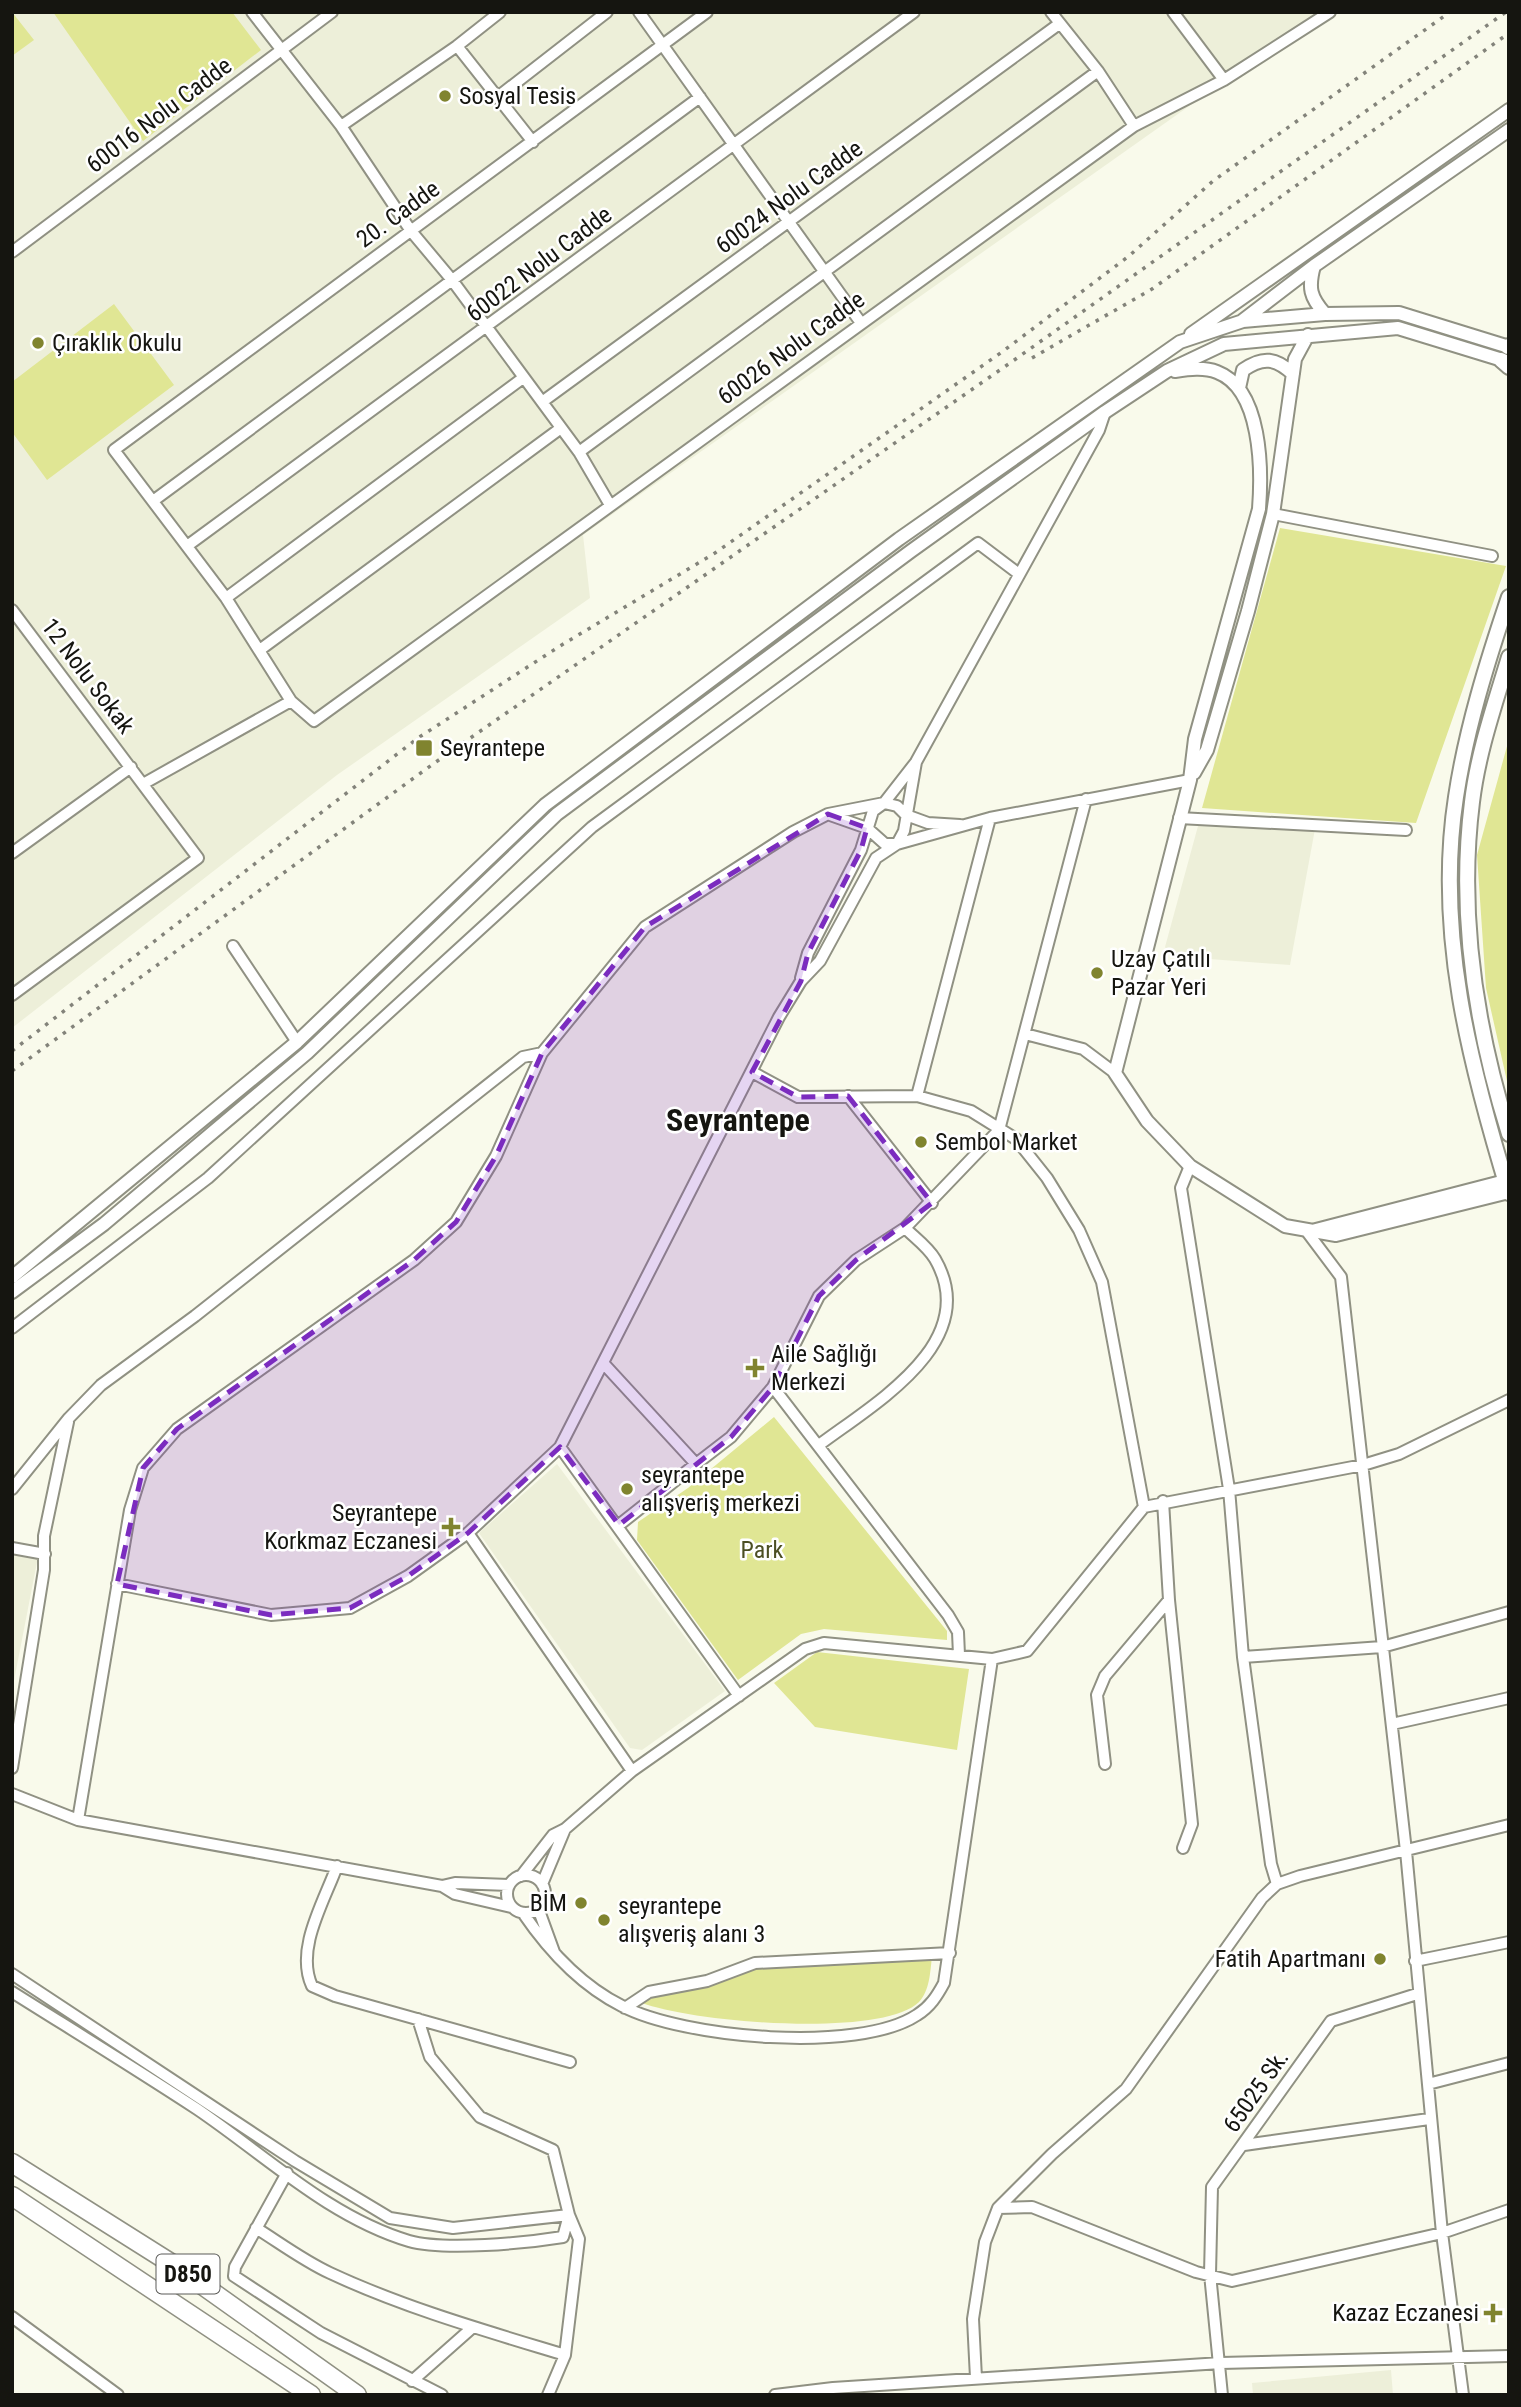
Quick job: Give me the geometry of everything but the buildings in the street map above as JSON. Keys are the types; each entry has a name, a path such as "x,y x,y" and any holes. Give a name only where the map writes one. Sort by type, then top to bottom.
{"highway":[{"name":"D850","path":"12,2163 177,2267 357,2395"},
{"name":"D850","path":"12,2196 312,2395"}],"main road":[{"path":"1508,1186 1488,1125 1456,982 1450,925 1450,865 1455,799 1466,740 1509,597"},
{"path":"1509,657 1483,744 1474,789 1467,877 1473,980 1509,1134"}],"street":[{"path":"252,12 341,127 411,231 452,280 486,330 579,452 610,505"},
{"name":"60016 Nolu Cadde","path":"12,252 332,12"},
{"path":"341,127 457,46 500,12"},
{"path":"499,96 607,12"},
{"path":"639,12 861,323"},
{"name":"20. Cadde","path":"153,501 114,450 707,12"},
{"name":"60022 Nolu Cadde","path":"187,546 486,330 914,12"},
{"path":"1051,12 1098,71 1134,125"},
{"path":"1174,12 1224,80"},
{"name":"60026 Nolu Cadde","path":"291,701 314,720 1134,125 1224,80 1330,12"},
{"name":"60024 Nolu Cadde","path":"542,402 1059,24"},
{"path":"457,46 533,142"},
{"name":"60026 Nolu Cadde","path":"579,452 1098,71"},
{"path":"143,784 291,701 261,649 226,598 153,501 700,97"},
{"path":"12,1277 297,1042 545,805 899,539 1509,110"},
{"path":"12,1292 104,1224 307,1053 557,814 679,721 1105,412 1194,356 1314,266 1509,130"},
{"path":"1314,266 1312,300 1325,314"},
{"path":"1180,342 1243,321 1325,314 1399,313 1507,355"},
{"path":"1194,356 1224,344 1398,328 1507,355"},
{"path":"1190,780 1207,750 1248,611 1273,514 1295,359 1308,335"},
{"path":"1239,388 1243,370 1255,361 1271,359 1281,363 1293,374"},
{"path":"1115,1073 1190,780 1195,738 1259,509 1262,470 1252,417 1239,388 1219,372 1196,368 1167,372"},
{"path":"226,598 523,378"},
{"path":"117,1584 271,1615 350,1608 408,1576 468,1533 560,1447 801,981 808,953 861,849 873,811 884,803 916,762 1100,430 1105,412"},
{"path":"261,649 561,428"},
{"path":"1273,514 1492,556"},
{"path":"12,1328 208,1178 592,827 673,766 978,543 1019,574"},
{"name":"12 Nolu Sokak","path":"12,610 198,858 12,995"},
{"path":"801,981 820,961 876,858 897,844 904,831 916,762"},
{"path":"12,853 131,767"},
{"path":"828,814 867,828 885,844 897,844 990,817 1190,780"},
{"path":"619,1525 731,1437 772,1387 819,1296 856,1260 905,1228 932,1203 999,1130 1086,799"},
{"path":"78,1820 130,1510 143,1468 177,1429 414,1260 456,1222 496,1156 542,1053 645,927 793,832 828,814 884,803 897,806 906,815 928,823 960,825"},
{"path":"917,1096 990,817"},
{"path":"1179,818 1406,831"},
{"path":"233,946 297,1042"},
{"path":"1026,1034 1083,1049 1115,1073 1147,1121 1190,1166 1284,1226 1308,1233 1335,1223 1508,1186"},
{"path":"12,1489 69,1418 101,1385 195,1316 523,1057 542,1053"},
{"path":"752,1072 798,1097 917,1096 971,1111 1016,1139 1047,1178 1079,1230 1102,1282 1144,1507"},
{"path":"848,1096 932,1203"},
{"path":"1190,1166 1181,1188 1229,1489 1243,1657 1271,1864 1277,1884"},
{"path":"819,1445 909,1375 931,1349 945,1323 948,1297 945,1279 934,1256 905,1228"},
{"path":"1308,1233 1341,1277 1406,1851 1429,2119 1463,2395"},
{"path":"604,1364 696,1464"},
{"path":"772,1387 948,1615 958,1632 959,1655"},
{"path":"442,1886 455,1883 509,1885 521,1876 554,1835 565,1829 632,1771 805,1649 824,1643 992,1659 1027,1651 1144,1507 1163,1501 1363,1465 1399,1454 1509,1400"},
{"path":"12,1768 45,1554 44,1536 69,1418"},
{"path":"560,1447 619,1525 739,1696"},
{"path":"1163,1501 1169,1600 1192,1825 1183,1848"},
{"path":"468,1533 632,1771"},
{"path":"12,1548 45,1554"},
{"path":"1105,1763 1099,1687 1105,1675 1169,1600"},
{"path":"1243,1657 1382,1647 1509,1612"},
{"path":"12,1794 78,1820 442,1886 455,1894 511,1907 523,1913 543,1942 590,1987 625,2008 655,2021 708,2032 814,2037 862,2034 902,2023 927,2008 944,1983 992,1659"},
{"path":"1392,1724 1509,1698"},
{"path":"976,2378 973,2319 985,2242 998,2208 1052,2154 1126,2090 1262,1898 1277,1884 1509,1825"},
{"path":"523,1913 538,1908 544,1897 542,1884 565,1829"},
{"path":"337,1866 308,1945 306,1972 312,1986 335,1996 570,2062"},
{"path":"521,1876 533,1876 542,1884"},
{"path":"509,1885 507,1896 511,1907"},
{"path":"538,1908 554,1952"},
{"path":"1415,1961 1509,1942"},
{"path":"625,2008 649,1992 707,1981 755,1963 950,1952"},
{"path":"12,1974 295,2161 369,2208 390,2218 453,2228 569,2215"},
{"path":"12,1992 197,2109 363,2224 412,2242 460,2244 563,2237 569,2215"},
{"name":"65025 Sk.","path":"1222,2395 1221,2363 1210,2274 1212,2187 1244,2146 1331,2021 1417,1994"},
{"path":"418,2019 430,2057 480,2117 554,2150 569,2215 579,2239 565,2355 548,2395"},
{"path":"1428,2084 1509,2063"},
{"path":"1244,2146 1429,2119"},
{"path":"287,2173 235,2267 234,2276 321,2333 442,2395"},
{"path":"998,2208 1032,2207 1196,2272 1232,2281 1442,2233 1509,2210"},
{"path":"256,2228 327,2272 473,2327 565,2355"},
{"path":"12,2316 118,2395"},
{"path":"412,2381 473,2327"},
{"path":"775,2395 976,2378 1221,2363 1509,2356"}],"highlighted area":[{"path":"828,814 867,828 861,850 808,953 801,981 752,1072 798,1097 848,1096 932,1203 856,1260 819,1296 773,1387 731,1437 619,1525 560,1447 468,1533 408,1576 350,1608 271,1615 117,1584 143,1468 177,1429 414,1260 456,1222 496,1156 542,1053 645,927"}],"shaded area":[{"path":"12,12 1322,12 583,535 590,598 337,775 12,1028"},
{"path":"1198,826 1315,829 1290,965 1170,956 1165,947"},
{"path":"557,1464 725,1691 642,1750 630,1748 479,1533"},
{"path":"12,1552 38,1557 12,1691"},
{"path":"1391,2370 1393,2395 1253,2395 1252,2383"}],"green space":[{"path":"12,12 34,40 12,56"},
{"path":"53,12 232,12 261,50 143,141"},
{"path":"114,304 174,385 47,480 12,432 12,382"},
{"path":"1280,528 1506,566 1416,823 1202,808"},
{"path":"1509,739 1509,1090 1486,988 1477,855"},
{"name":"Park","path":"774,1417 947,1631 947,1640 824,1629 801,1634 738,1680 637,1540 638,1522 688,1488"},
{"path":"817,1652 969,1669 957,1750 815,1727 774,1683"},
{"path":"932,1957 927,1986 919,2002 898,2013 866,2020 782,2023 737,2020 661,2009 637,2001 637,1996 651,1986 681,1985 752,1963"}],"railway":[{"path":"12,1051 418,738 560,646 715,553 1002,352 1129,256 1213,181 1450,12"},
{"path":"12,1071 433,764 1010,363 1506,12"},
{"path":"1032,358 1152,289 1509,33"}],"place":[{"name":"Sosyal Tesis","path":"445,96"},
{"name":"Çıraklık Okulu","path":"38,343"},
{"name":"Seyrantepe","path":"424,748"},
{"name":"Uzay Çatılı Pazar Yeri","path":"1097,973"},
{"name":"Sembol Market","path":"921,1142"},
{"name":"Aile Sağlığı Merkezi","path":"755,1368"},
{"name":"seyrantepe alışveriş merkezi","path":"627,1489"},
{"name":"Seyrantepe Korkmaz Eczanesi","path":"451,1527"},
{"name":"BİM","path":"581,1903"},
{"name":"seyrantepe alışveriş alanı 3","path":"604,1920"},
{"name":"Fatih Apartmanı","path":"1380,1959"},
{"name":"Kazaz Eczanesi","path":"1493,2313"}],"district":[{"name":"Seyrantepe","path":"738,1120"}]}
